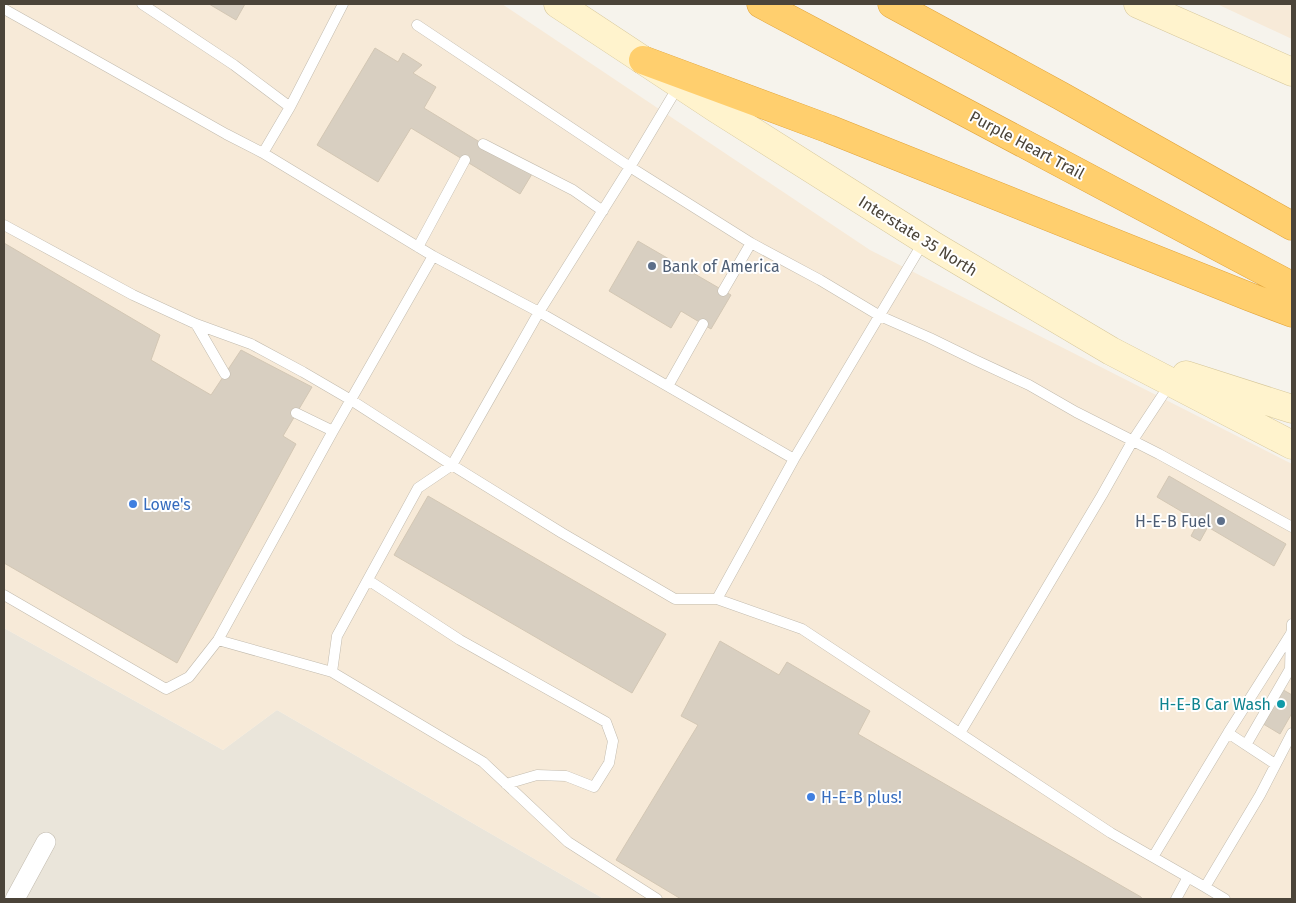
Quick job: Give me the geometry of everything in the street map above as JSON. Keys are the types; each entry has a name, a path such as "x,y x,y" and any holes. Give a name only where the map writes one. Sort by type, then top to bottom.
{"highway":[{"name":"Purple Heart Trail","path":"761,4 1292,286"},
{"path":"892,4 1061,96 1292,226"},
{"path":"932,4 1061,96"},
{"path":"643,60 829,129 1292,313"}],"main road":[{"name":"Interstate 35 North","path":"558,4 924,240 1111,351 1174,377"},
{"path":"1139,4 1292,72"},
{"path":"1174,377 1292,409"},
{"path":"1174,377 1292,445"}],"street":[{"path":"16,899 46,842"}],"lane":[{"path":"142,4 234,65 290,107"},
{"path":"263,153 290,107 343,4"},
{"path":"4,9 263,153 418,247 539,312 794,459"},
{"path":"416,25 630,167 751,243 820,280 880,316 1029,384 1076,412 1133,440 1292,527"},
{"path":"332,672 338,636 418,488 452,465 539,312 680,84"},
{"path":"483,144 573,190 603,210"},
{"path":"418,247 465,160"},
{"path":"4,226 133,296 196,324 251,344 303,372 352,400 562,534 675,599 717,599 802,629 1111,833 1225,899"},
{"path":"717,599 794,459 924,240"},
{"path":"723,291 751,243"},
{"path":"4,595 166,689 189,677 218,640 333,431 434,256"},
{"path":"196,324 225,374"},
{"path":"668,386 703,324"},
{"path":"960,733 1133,440 1174,377"},
{"path":"296,413 333,431"},
{"path":"368,580 460,640 606,722 613,741 609,763 594,787 566,776 537,776 506,784"},
{"path":"1153,857 1292,628"},
{"path":"1246,745 1290,669 1292,628"},
{"path":"218,640 332,672 483,762 568,842 657,899"},
{"path":"1228,733 1275,764"},
{"path":"1205,887 1260,795 1292,733"},
{"path":"1176,899 1188,877"}],"shaded area":[{"path":"4,4 502,4 870,250 1292,464 1292,899 604,899 277,710 223,750 4,628"},
{"path":"1217,4 1292,4 1292,39"},
{"path":"4,628 223,750 277,710 604,899 4,899"}],"building":[{"path":"209,4 245,4 236,20"},
{"path":"375,48 398,62 403,53 422,65 413,73 436,87 424,108 532,174 520,194 411,128 378,182 317,145"},
{"name":"Bank of America","path":"638,241 731,295 711,329 681,311 671,328 609,291"},
{"name":"Lowe's","path":"4,243 160,335 151,360 211,395 241,350 312,387 283,436 296,444 177,663 4,563"},
{"name":"H-E-B Fuel","path":"1169,476 1286,544 1274,566 1157,497"},
{"path":"428,496 666,634 632,693 394,555"},
{"path":"1201,517 1210,523 1200,541 1191,536"},
{"name":"H-E-B plus!","path":"720,641 779,675 787,662 870,711 858,734 1142,899 681,899 616,860 698,725 681,716"},
{"name":"H-E-B Car Wash","path":"1280,688 1292,695 1292,713 1280,734 1260,722"}],"place":[{"name":"Bank of America","path":"652,266"},
{"name":"Lowe's","path":"133,504"},
{"name":"H-E-B Fuel","path":"1221,521"},
{"name":"H-E-B Car Wash","path":"1281,704"},
{"name":"H-E-B plus!","path":"811,797"}]}
